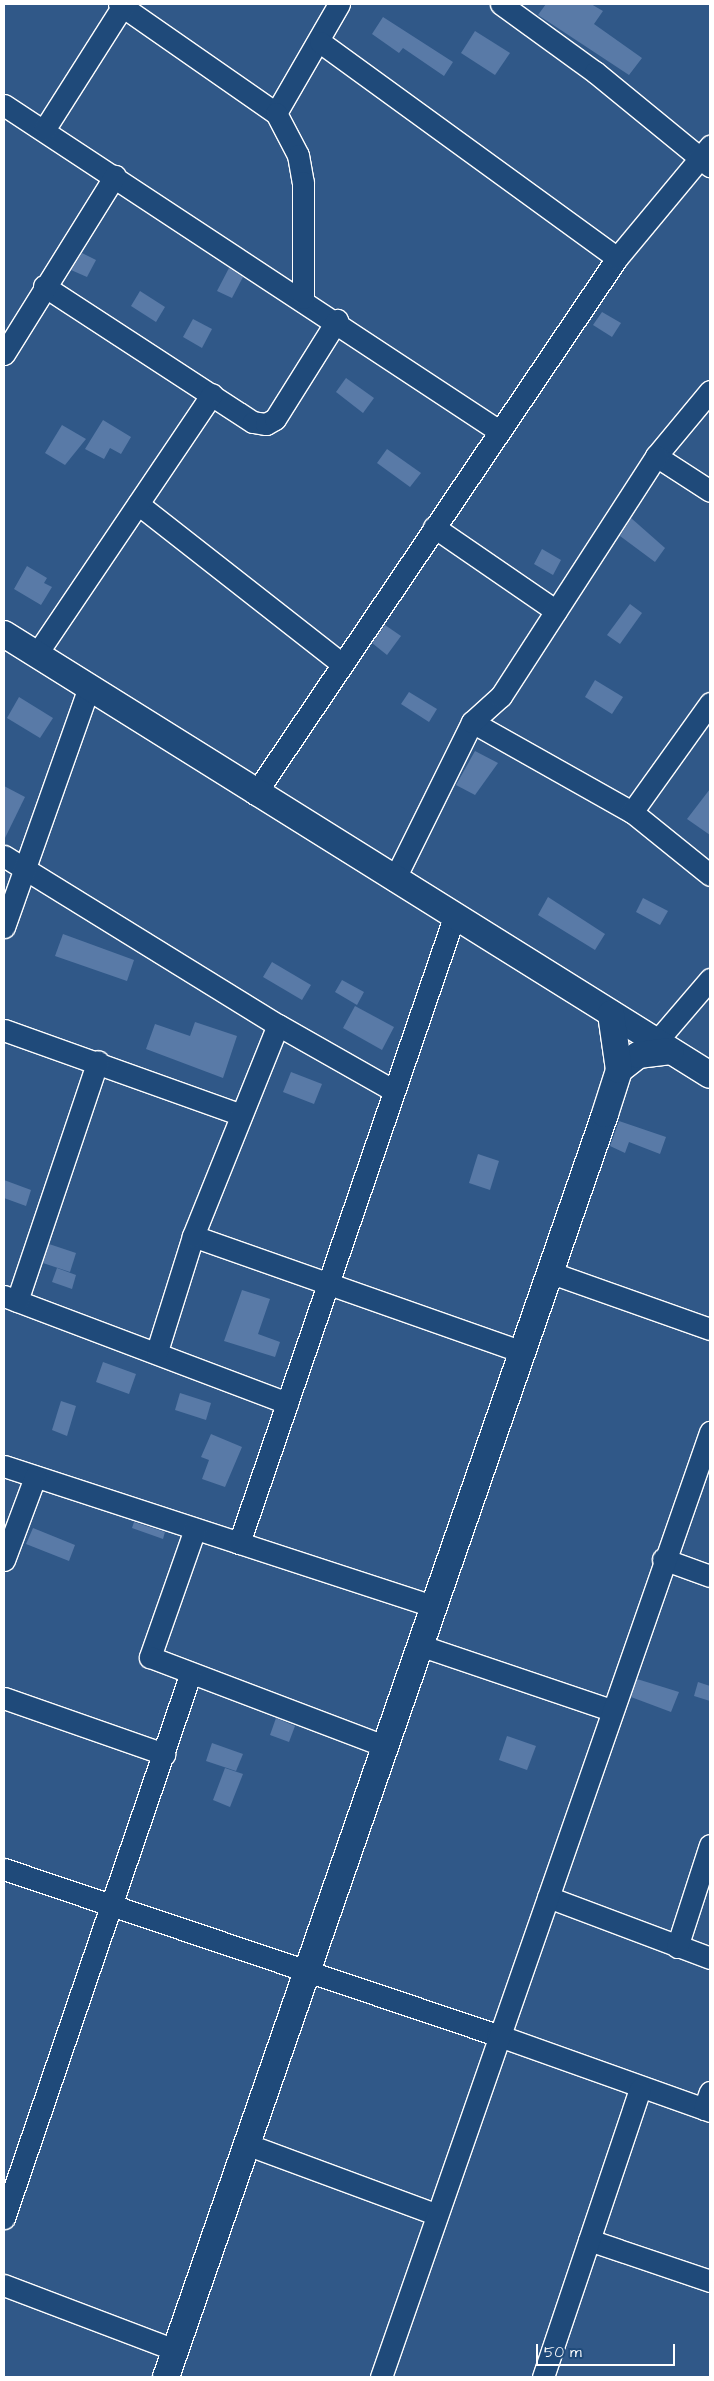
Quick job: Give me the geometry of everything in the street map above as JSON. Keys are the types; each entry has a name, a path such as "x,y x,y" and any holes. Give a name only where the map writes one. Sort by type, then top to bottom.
{"street":[{"path":"276,113 320,42 339,4"},
{"path":"255,794 617,258 706,157 595,72 501,4"},
{"path":"44,130 121,5 276,113 298,156 303,182 303,298"},
{"path":"320,42 617,258"},
{"path":"6,111 44,130 116,176 337,320 499,431"},
{"path":"4,354 44,286 116,176"},
{"path":"44,286 253,422 266,424 275,419 337,320"},
{"path":"394,880 472,722 501,696 656,456 710,391"},
{"path":"38,652 212,394"},
{"path":"656,456 710,492"},
{"path":"138,504 342,664"},
{"path":"434,527 556,611"},
{"path":"4,634 38,652 88,690 710,1076"},
{"path":"4,927 23,868 88,690"},
{"path":"632,812 710,704"},
{"path":"472,722 632,812 710,875"},
{"path":"4,856 278,1026 394,1090"},
{"path":"239,1543 454,917"},
{"path":"619,1070 638,1055 664,1047 710,979"},
{"path":"166,2377 520,1351 619,1070 611,1014"},
{"path":"157,1351 193,1236 278,1026"},
{"path":"4,1030 98,1061 241,1115"},
{"path":"98,1061 10,1299 157,1351 287,1403"},
{"path":"193,1236 520,1351"},
{"path":"549,1272 710,1329"},
{"path":"381,2377 497,2034 548,1897 663,1559 710,1432"},
{"path":"4,1466 432,1606"},
{"path":"4,1560 35,1477"},
{"path":"195,1529 150,1657 190,1675 384,1746"},
{"path":"663,1559 710,1576"},
{"path":"419,1645 611,1710"},
{"path":"4,2218 113,1908 190,1675"},
{"path":"4,1698 164,1754"},
{"path":"677,1947 710,1845"},
{"path":"4,1869 113,1908 497,2034 640,2089 708,2104"},
{"path":"548,1897 710,1958"},
{"path":"543,2377 640,2089"},
{"path":"246,2144 435,2214"},
{"path":"589,2240 710,2282"},
{"path":"4,2285 175,2350"}],"building":[{"path":"546,4 591,4 603,11 594,24 642,58 629,75 538,15"},
{"path":"383,17 453,62 444,76 403,48 399,53 372,34"},
{"path":"475,31 510,53 495,75 461,53"},
{"path":"82,253 96,260 87,277 71,270"},
{"path":"229,268 243,277 232,298 217,291"},
{"path":"140,291 165,307 156,322 131,306"},
{"path":"602,312 621,323 612,337 593,325"},
{"path":"193,319 212,329 202,348 183,337"},
{"path":"346,378 374,398 363,413 336,392"},
{"path":"103,420 131,437 121,454 110,448 104,459 85,449"},
{"path":"62,425 86,439 65,465 45,453"},
{"path":"387,449 421,473 410,487 377,463"},
{"path":"631,518 665,548 655,562 620,536"},
{"path":"542,549 561,560 553,575 534,564"},
{"path":"27,566 47,578 44,583 52,587 41,605 14,589"},
{"path":"630,604 642,613 620,644 607,635"},
{"path":"385,625 401,636 387,655 372,643"},
{"path":"595,680 623,697 612,714 585,697"},
{"path":"409,692 437,709 429,722 401,704"},
{"path":"19,697 53,718 40,738 7,718"},
{"path":"475,751 498,763 475,795 456,785"},
{"path":"4,786 25,797 4,840"},
{"path":"710,789 710,835 687,819"},
{"path":"548,897 605,934 595,950 538,915"},
{"path":"643,898 668,911 660,925 636,912"},
{"path":"63,934 134,960 127,981 55,956"},
{"path":"272,962 311,985 302,1000 263,977"},
{"path":"342,980 364,992 357,1005 335,992"},
{"path":"355,1006 394,1027 382,1050 343,1028"},
{"path":"195,1022 237,1036 223,1078 146,1049 155,1024 190,1036"},
{"path":"291,1072 322,1084 314,1104 283,1092"},
{"path":"619,1121 666,1137 660,1154 629,1142 625,1153 610,1146"},
{"path":"478,1154 499,1161 490,1190 469,1183"},
{"path":"4,1180 31,1190 26,1206 4,1198"},
{"path":"49,1244 76,1253 70,1272 43,1263"},
{"path":"57,1268 76,1275 72,1289 52,1282"},
{"path":"242,1290 270,1299 258,1334 280,1342 275,1357 224,1341"},
{"path":"103,1362 136,1374 129,1394 96,1382"},
{"path":"180,1393 211,1403 206,1420 175,1410"},
{"path":"61,1401 76,1406 67,1436 52,1430"},
{"path":"211,1434 242,1447 225,1487 202,1479 209,1460 201,1457"},
{"path":"134,1522 165,1532 163,1539 132,1528"},
{"path":"33,1528 75,1545 69,1561 26,1544"},
{"path":"637,1679 679,1692 671,1712 631,1697"},
{"path":"698,1682 710,1686 710,1701 694,1696"},
{"path":"276,1718 295,1726 289,1742 270,1735"},
{"path":"507,1736 536,1746 527,1770 499,1760"},
{"path":"212,1743 243,1754 236,1771 206,1761"},
{"path":"225,1768 243,1774 230,1807 213,1800"}]}
